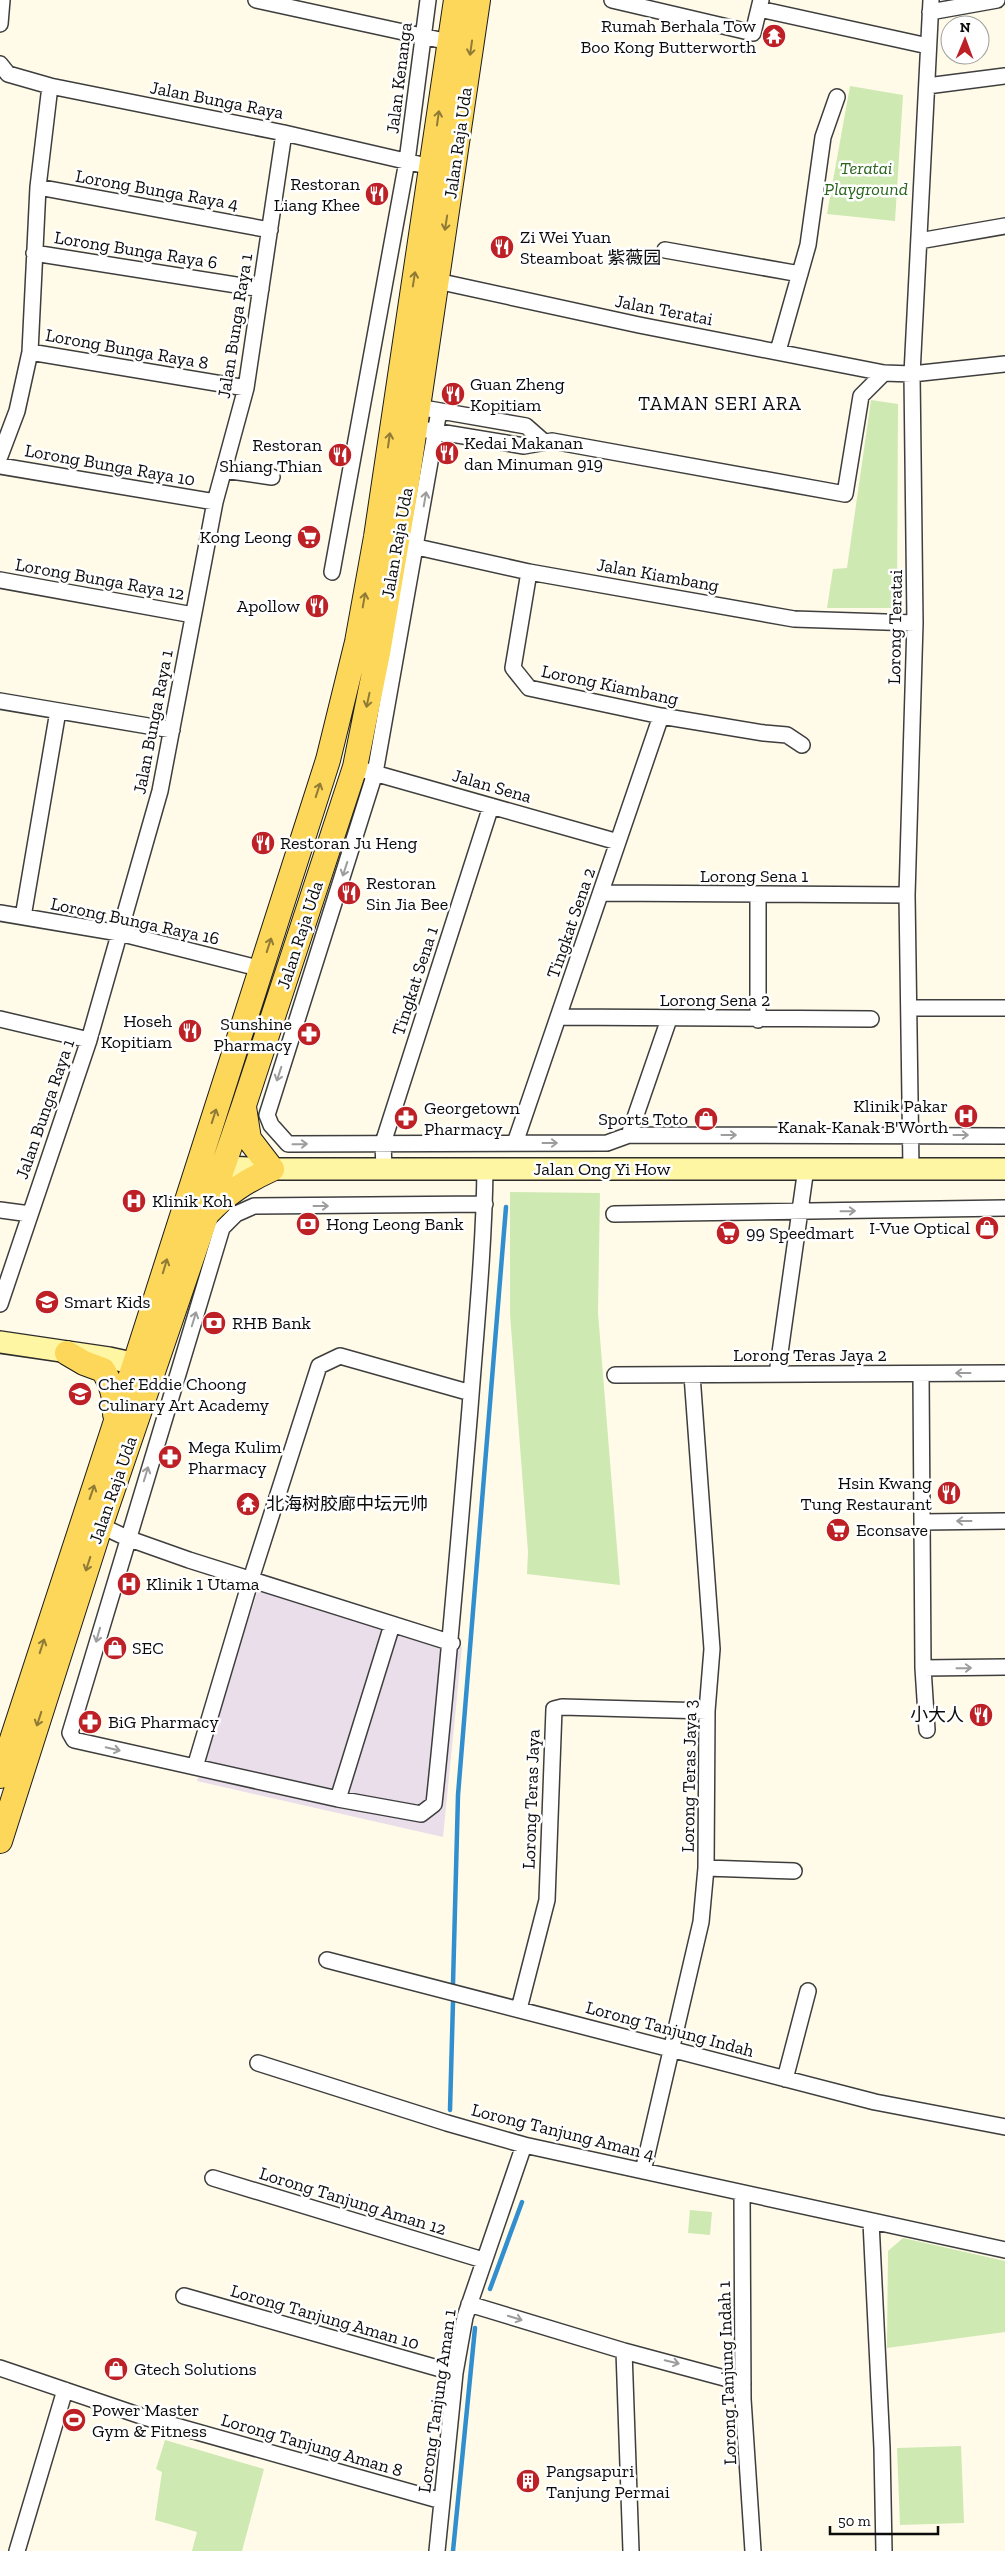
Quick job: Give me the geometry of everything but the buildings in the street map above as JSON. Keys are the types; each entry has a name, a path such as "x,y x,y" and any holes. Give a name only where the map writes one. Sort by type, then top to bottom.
{"main road":[{"name":"Jalan Raja Uda","path":"0,1776 92,1521 145,1366 204,1217 365,770 367,650 376,537 456,0"},
{"name":"Jalan Raja Uda","path":"0,1841 92,1521 115,1423 145,1366 199,1162 328,760 407,545 428,419 437,281 478,0"},
{"path":"204,1217 223,1197 242,1183 272,1169 249,1139 244,1106"},
{"name":"Jalan Ong Yi How","path":"199,1162 222,1167 272,1169 1005,1168"},
{"path":"0,1342 145,1366"},
{"path":"67,1353 84,1364 103,1370 111,1385 115,1400 115,1423"}],"street":[{"path":"0,24 2,0"},
{"path":"256,0 450,42"},
{"name":"Jalan Kenanga","path":"332,572 407,161 428,0"},
{"path":"612,0 753,33 760,4 928,46"},
{"path":"931,6 997,0"},
{"name":"Lorong Teratai","path":"911,1168 907,895 915,622 912,374 931,6"},
{"name":"Jalan Bunga Raya","path":"0,64 8,74 50,86 284,133 431,167"},
{"path":"926,86 1005,76"},
{"path":"0,456 17,411 30,352 38,187 50,86"},
{"path":"778,351 808,245 824,137 837,97"},
{"name":"Jalan Bunga Raya 1","path":"0,1304 88,1040 160,791 215,502 246,388 284,133"},
{"name":"Lorong Bunga Raya 4","path":"38,187 270,230"},
{"path":"919,241 1005,226"},
{"path":"666,250 800,274"},
{"name":"Lorong Bunga Raya 6","path":"34,253 261,289"},
{"name":"Jalan Teratai","path":"437,281 639,325 884,373 912,374 1005,364"},
{"name":"Lorong Bunga Raya 8","path":"30,352 246,388"},
{"path":"428,419 524,446 544,441 845,494 861,396 884,373"},
{"path":"428,419 526,426 544,441"},
{"name":"Lorong Bunga Raya 10","path":"0,466 215,502"},
{"path":"224,470 272,478"},
{"name":"Jalan Kiambang","path":"407,545 529,572 794,619 915,622"},
{"name":"Jalan Raja Uda","path":"267,1115 365,770 407,545"},
{"name":"Lorong Kiambang","path":"529,572 513,668 529,688 661,716 787,735 802,745"},
{"name":"Lorong Bunga Raya 12","path":"0,580 193,615"},
{"path":"0,702 172,730"},
{"path":"23,917 58,711"},
{"name":"Tingkat Sena 2","path":"516,1144 661,716"},
{"name":"Jalan Sena","path":"365,770 618,842"},
{"name":"Tingkat Sena 1","path":"384,1169 383,1143 491,806"},
{"name":"Lorong Sena 1","path":"601,893 907,895"},
{"path":"758,894 758,1020"},
{"name":"Lorong Bunga Raya 16","path":"0,913 119,933 262,969"},
{"path":"910,1008 1005,1008"},
{"name":"Lorong Sena 2","path":"558,1017 758,1020 871,1019"},
{"path":"0,1019 88,1040"},
{"path":"629,1134 669,1019"},
{"name":"Jalan Ong Yi How","path":"267,1115 271,1126 288,1144 606,1143 629,1134 1005,1136"},
{"path":"606,1143 606,1168"},
{"path":"777,1374 806,1168"},
{"path":"485,1169 485,1204 452,1643 434,1804 421,1814 338,1799 74,1740 70,1733 127,1538 222,1228 236,1214 254,1206 485,1204"},
{"path":"614,1214 1005,1208"},
{"path":"0,1210 30,1214"},
{"path":"195,1767 251,1579 319,1366 340,1356 471,1393"},
{"name":"Lorong Teras Jaya 2","path":"615,1375 1005,1373"},
{"path":"921,1374 924,1668 927,1730"},
{"name":"Lorong Teras Jaya 3","path":"643,2171 701,1922 706,1868 707,1711 712,1649 692,1375"},
{"path":"92,1521 127,1538 452,1643"},
{"path":"922,1522 1005,1521"},
{"path":"338,1799 392,1625"},
{"path":"924,1668 1005,1667"},
{"name":"Lorong Teras Jaya","path":"519,2009 547,1900 552,1717 554,1709 562,1707 707,1711"},
{"path":"706,1868 794,1871"},
{"name":"Lorong Tanjung Indah","path":"327,1960 875,2102 1005,2127"},
{"path":"784,2079 808,1991"},
{"name":"Lorong Tanjung Aman 4","path":"258,2063 447,2123 524,2145 1005,2250"},
{"name":"Lorong Tanjung Aman 1","path":"437,2551 456,2373 469,2304 524,2145"},
{"name":"Lorong Tanjung Aman 12","path":"212,2178 483,2260"},
{"name":"Lorong Tanjung Indah 1","path":"742,2193 743,2383 753,2551"},
{"path":"867,2221 882,2448 884,2551"},
{"name":"Lorong Tanjung Aman 10","path":"184,2296 456,2373"},
{"path":"469,2304 743,2383"},
{"path":"624,2350 631,2551"},
{"name":"Lorong Tanjung Aman 8","path":"0,2368 144,2417 442,2501"},
{"path":"17,2551 65,2390"}],"shaded area":[{"path":"263,1574 462,1647 443,1837 197,1781"}],"green space":[{"name":"Teratai Playground","path":"850,86 903,95 895,221 827,214"},
{"path":"871,400 898,404 897,608 827,608 833,569 847,568"},
{"path":"510,1192 600,1193 598,1313 620,1585 527,1574 528,1552 510,1314"},
{"path":"690,2210 712,2212 710,2235 688,2233"},
{"path":"903,2238 1005,2261 1005,2332 887,2348 888,2251"},
{"path":"165,2440 264,2469 242,2551 192,2551 197,2532 155,2520 162,2472 156,2469"},
{"path":"961,2446 964,2523 900,2525 897,2448"}],"waterway":[{"path":"453,1984 458,1795 506,1207"},
{"path":"450,2110 453,2002"},
{"path":"490,2289 522,2202"},
{"path":"453,2551 475,2328"}],"place":[{"name":"Rumah Berhala Tow Boo Kong Butterworth","path":"774,36"},
{"name":"Restoran Liang Khee","path":"377,194"},
{"name":"Zi Wei Yuan Steamboat 紫薇园","path":"502,247"},
{"name":"Guan Zheng Kopitiam","path":"453,394"},
{"name":"Kedai Makanan dan Minuman 919","path":"447,453"},
{"name":"Restoran Shiang Thian","path":"340,455"},
{"name":"Kong Leong","path":"309,537"},
{"name":"Apollow","path":"317,606"},
{"name":"Restoran Ju Heng","path":"263,843"},
{"name":"Restoran Sin Jia Bee","path":"349,893"},
{"name":"Hoseh Kopitiam","path":"190,1031"},
{"name":"Sunshine Pharmacy","path":"309,1034"},
{"name":"Klinik Pakar Kanak-Kanak B'Worth","path":"966,1116"},
{"name":"Georgetown Pharmacy","path":"406,1118"},
{"name":"Sports Toto","path":"706,1119"},
{"name":"Klinik Koh","path":"134,1201"},
{"name":"Hong Leong Bank","path":"308,1224"},
{"name":"I-Vue Optical","path":"987,1228"},
{"name":"99 Speedmart","path":"728,1233"},
{"name":"Smart Kids","path":"47,1302"},
{"name":"RHB Bank","path":"214,1323"},
{"name":"Chef Eddie Choong Culinary Art Academy","path":"80,1394"},
{"name":"Mega Kulim Pharmacy","path":"170,1457"},
{"name":"Hsin Kwang Tung Restaurant","path":"949,1493"},
{"name":"北海树胶廊中坛元帅","path":"248,1504"},
{"name":"Econsave","path":"838,1530"},
{"name":"Klinik 1 Utama","path":"129,1584"},
{"name":"SEC","path":"115,1648"},
{"name":"小大人","path":"981,1715"},
{"name":"BiG Pharmacy","path":"90,1722"},
{"name":"Gtech Solutions","path":"116,2369"},
{"name":"Power Master Gym & Fitness","path":"74,2420"},
{"name":"Pangsapuri Tanjung Permai","path":"528,2481"}],"district":[{"name":"TAMAN SERI ARA","path":"720,403"}]}
